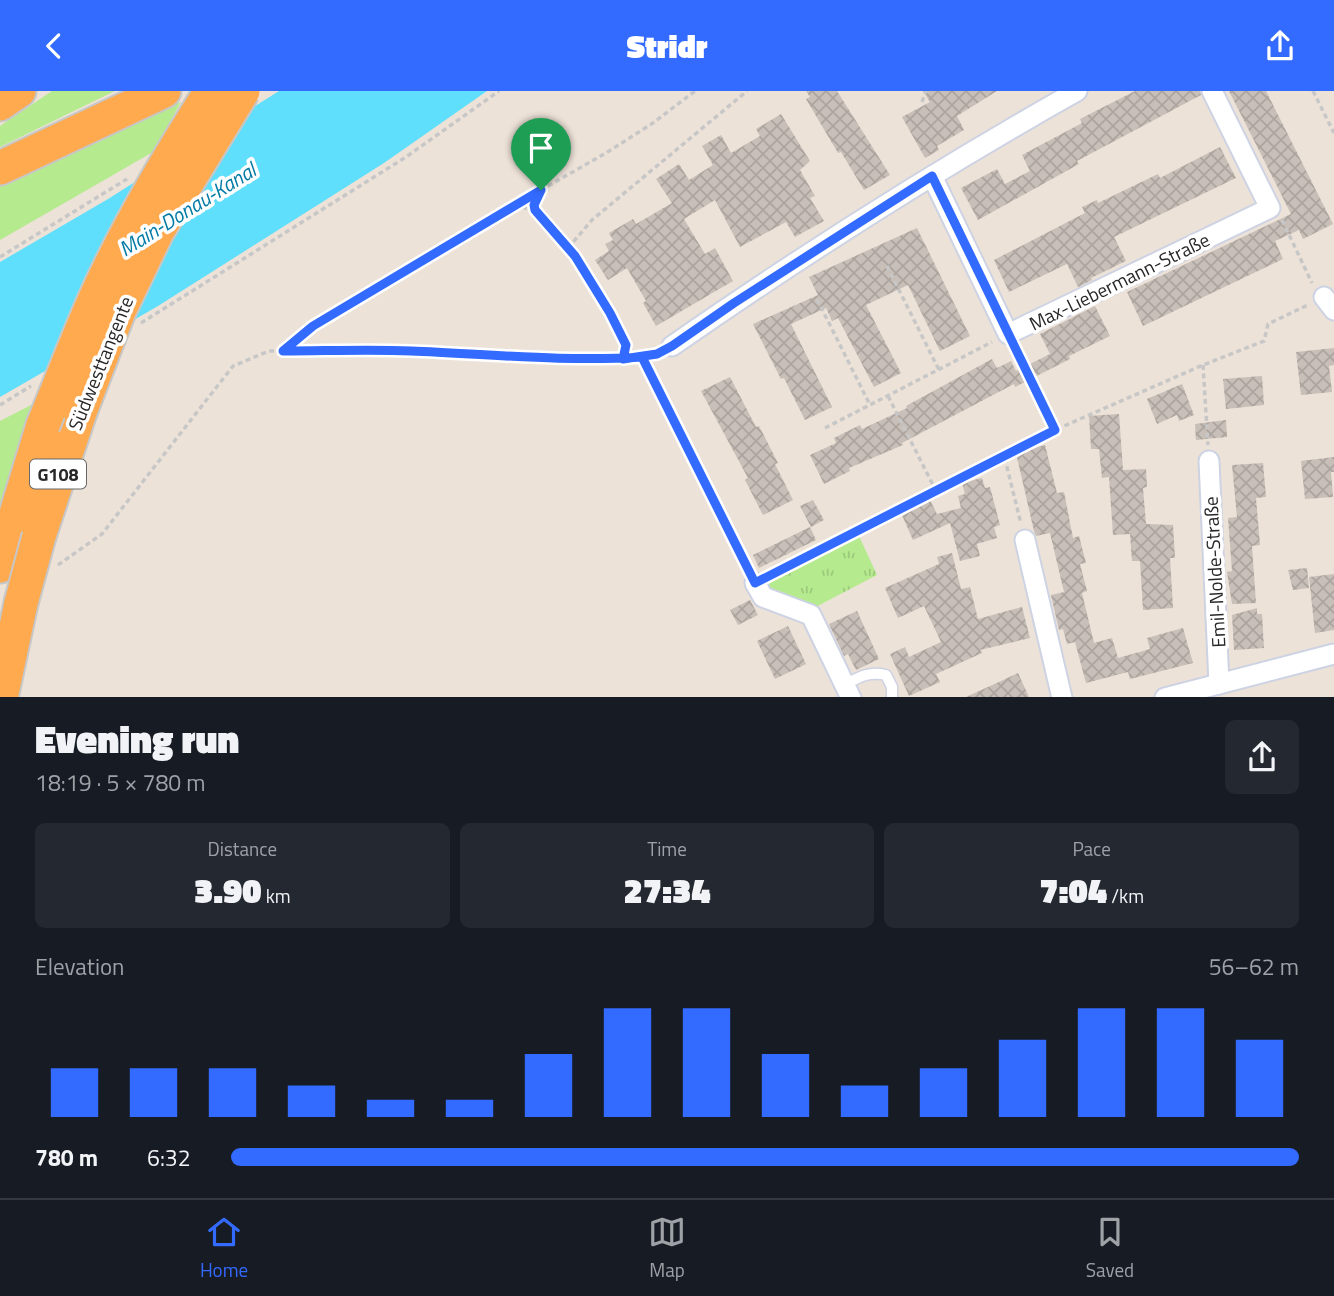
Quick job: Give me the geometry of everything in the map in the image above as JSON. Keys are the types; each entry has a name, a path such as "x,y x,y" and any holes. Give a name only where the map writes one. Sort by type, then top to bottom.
{"highway":[{"path":"0,104 19,91"},
{"path":"0,168 164,91"},
{"name":"Südwesttangente","path":"0,566 43,425 94,300 176,146 211,91"},
{"name":"Südwesttangente","path":"1,697 21,603 58,473 119,311 158,232 243,91"}],"street":[{"path":"1212,91 1270,208"},
{"path":"665,350 932,176 1073,92"},
{"name":"Max-Liebermann-Straße","path":"932,176 1008,334 1270,208"},
{"name":"Emil-Nolde-Straße","path":"1209,461 1219,684"},
{"path":"1025,540 1062,697"},
{"path":"755,583 763,597 811,615 848,691"},
{"path":"1169,697 1334,654"}],"lane":[{"path":"848,691 866,674 878,673 886,675 892,687 892,697"}],"path":[{"path":"137,325 406,157 499,91"},
{"path":"283,351 313,326 653,123 695,91"},
{"path":"568,248 592,220 747,91"},
{"path":"922,102 926,91"},
{"path":"1313,91 1334,133"},
{"path":"539,216 534,205 541,190"},
{"path":"1270,208 1278,211 1318,294 1329,303"},
{"path":"506,209 529,209 539,216 575,256 605,304 626,345 623,359"},
{"path":"887,266 939,370"},
{"path":"817,299 870,405"},
{"path":"642,357 755,583 1055,430 1264,341 1268,324 1329,303"},
{"path":"825,428 1008,334 1055,430"},
{"path":"51,570 102,534 233,366 269,351 407,351 623,359 665,350"},
{"path":"1203,365 1209,461"},
{"path":"0,405 34,385"},
{"path":"888,396 934,487 1003,451 1025,540"}],"green space":[{"path":"52,91 115,91 0,147 0,126"},
{"path":"181,102 153,152 0,240 0,183"},
{"path":"33,404 29,417 0,510 0,421"},
{"path":"859,536 877,575 810,610 772,595 764,582"}],"water":[{"name":"Main-Donau-Kanal","path":"279,91 487,91 384,163 158,306 0,397 0,262 108,199"}],"building":[{"path":"806,91 837,91 890,175 864,190 806,99 810,97"},
{"path":"923,91 997,91 957,116 964,130 937,146 939,150 925,158 902,117 930,102"},
{"path":"1135,91 1200,91 1201,95 1077,161 1079,164 978,220 961,188 997,169 1005,184 1030,171 1022,155 1082,123 1080,119"},
{"path":"1229,91 1266,91 1333,224 1303,239 1299,230 1275,241 1283,259 1143,326 1127,292 1291,214"},
{"path":"781,114 810,161 800,170 815,196 810,198 824,221 795,237 786,222 740,247 715,200 684,219 705,254 715,248 733,281 656,326 643,303 646,301 627,268 608,280 595,260 609,251 605,244 613,240 609,233 633,219 636,224 672,203 656,179 679,164 689,180 713,165 702,146 721,135 731,153 760,136 756,129"},
{"path":"1220,147 1236,178 1114,237 1126,261 1078,287 1067,264 1009,292 994,260 1085,213 1082,207 1097,200 1098,203 1158,174 1160,178"},
{"path":"917,228 970,336 940,351 908,285 866,305 901,373 874,387 838,318 832,321 826,308 791,324 832,407 805,420 753,324 818,295 809,277"},
{"path":"1095,306 1110,336 1015,387 1014,384 993,395 902,443 903,445 849,468 850,471 824,484 810,455 836,443 834,438 860,425 862,429 907,408 906,406 992,359 997,368 1011,361 1016,371 1050,354 1040,334"},
{"path":"1334,348 1334,365 1329,366 1332,392 1301,395 1296,352"},
{"path":"1262,376 1264,405 1226,409 1223,379"},
{"path":"730,377 778,463 775,464 793,500 763,515 745,480 748,478 701,391"},
{"path":"1182,384 1194,415 1179,421 1177,415 1157,424 1147,399"},
{"path":"1119,414 1123,470 1146,469 1147,487 1143,488 1146,524 1173,525 1175,558 1170,558 1173,608 1143,610 1140,561 1132,561 1130,534 1113,535 1109,477 1102,478 1099,449 1091,449 1089,416"},
{"path":"1226,420 1227,437 1196,440 1195,424"},
{"path":"1045,445 1057,493 1064,492 1073,538 1079,536 1086,563 1080,564 1087,591 1082,593 1094,643 1112,638 1118,658 1150,649 1147,638 1183,628 1193,663 1130,679 1128,672 1086,683 1075,642 1067,644 1063,629 1059,630 1051,595 1064,592 1050,533 1036,536 1016,453"},
{"path":"1334,457 1334,472 1331,472 1333,497 1305,499 1301,461"},
{"path":"1263,463 1266,497 1256,498 1260,545 1252,546 1256,603 1232,604 1227,572 1232,571 1228,518 1237,517 1232,465"},
{"path":"982,478 985,488 990,487 1000,525 994,527 997,538 977,544 980,556 960,561 950,523 913,540 901,513 930,500 937,514 961,508 958,496 965,494 962,483"},
{"path":"813,500 824,520 811,527 800,506"},
{"path":"810,527 816,540 759,568 753,555"},
{"path":"952,553 961,589 970,587 978,619 1022,607 1030,638 980,650 982,653 936,674 940,682 909,696 890,654 905,647 909,657 941,642 924,606 898,618 885,588 939,564 937,557"},
{"path":"1307,568 1309,588 1293,590 1288,570"},
{"path":"1334,574 1334,630 1315,633 1309,577"},
{"path":"750,600 758,615 738,625 730,610"},
{"path":"1257,608 1257,614 1262,614 1264,648 1234,650 1232,615"},
{"path":"857,611 879,659 856,670 848,654 844,656 829,624"},
{"path":"788,626 806,664 775,679 757,641"},
{"path":"1018,673 1029,697 966,697 1001,681"}],"route":[{"path":"541,190 313,326 283,351 407,351 551,358 623,359 642,357 755,583 1055,430 932,176 672,346 657,354 623,359 626,345 610,313 575,256 535,210 534,205 541,190"}]}
